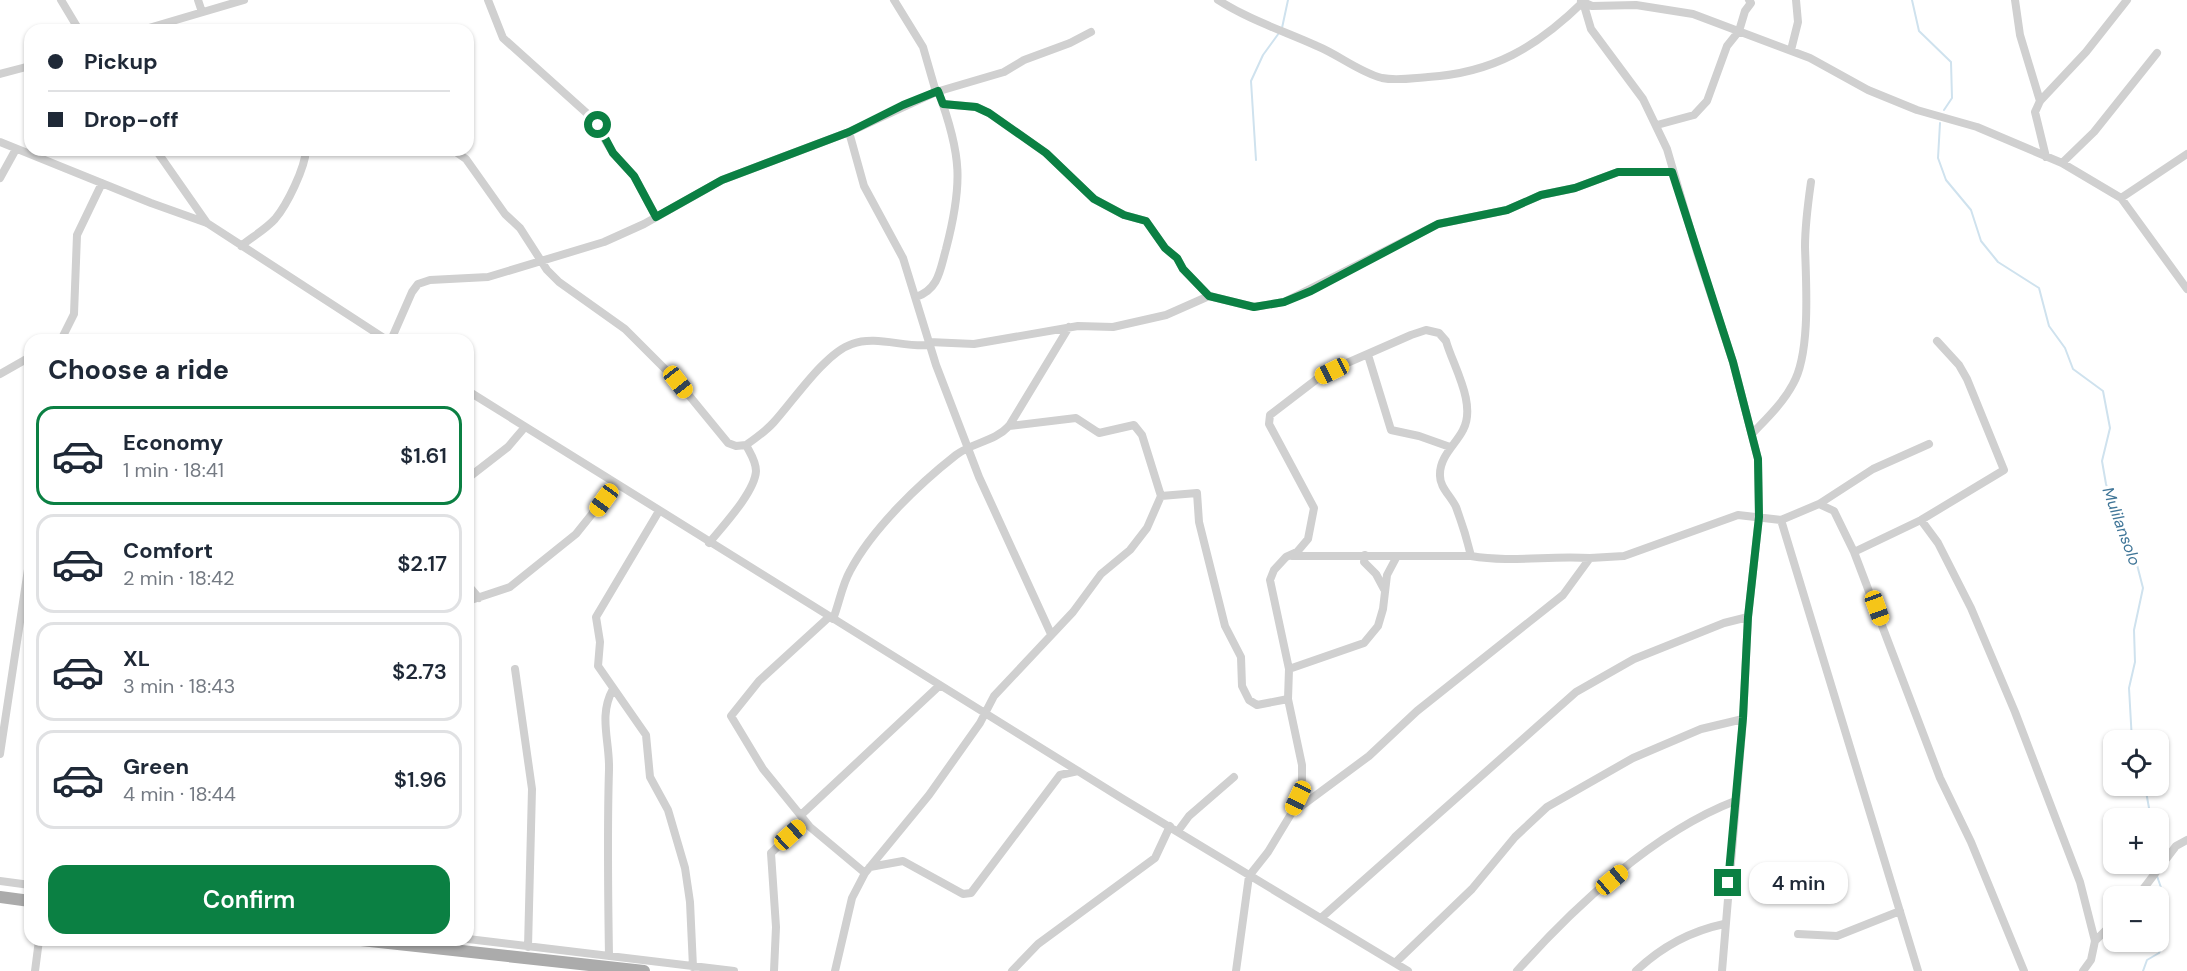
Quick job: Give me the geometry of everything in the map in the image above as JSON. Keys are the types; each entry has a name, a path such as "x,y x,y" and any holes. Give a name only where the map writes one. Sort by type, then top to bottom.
{"main road":[{"path":"0,897 24,900"},
{"path":"464,946 586,968 604,964 644,971"}],"street":[{"path":"61,0 76,24"},
{"path":"198,0 202,12"},
{"path":"162,24 244,0"},
{"path":"488,0 503,38 591,117 613,153 634,176 656,217"},
{"path":"894,0 923,47 955,142 958,196 938,281 926,293 916,297"},
{"path":"1218,0 1261,23 1320,47 1371,74 1396,79 1458,75 1484,69 1531,45 1560,25 1582,1"},
{"path":"1657,125 1686,118 1702,108 1711,94 1727,46 1739,31 1745,11 1751,3 1749,0"},
{"path":"1791,50 1798,22 1796,0"},
{"path":"2015,0 2020,35 2040,101"},
{"path":"2046,157 2035,112 2040,101 2086,52 2127,0"},
{"path":"1582,1 1592,6 1612,4 1661,7 1693,14 1791,50 1891,100 1977,127 2062,163 2121,198 2187,289"},
{"path":"1582,1 1592,29 1643,99 1667,148 1672,172 1733,362 1758,459 1759,517 1748,617 1743,718 1724,924 1722,971"},
{"path":"392,334 418,284 430,280 488,277 604,242 656,217 722,180 849,132 937,92 1004,72 1024,60 1070,43 1091,32"},
{"path":"2062,163 2094,132 2157,53"},
{"path":"0,74 24,68"},
{"path":"943,104 976,107 989,113 1046,153 1094,199 1124,215 1146,221 1165,248 1177,258 1183,269 1209,296 1254,307 1284,302 1438,224 1507,210 1541,195 1575,188 1618,172 1672,172"},
{"path":"849,132 864,186 898,245 929,344 968,449 1051,634"},
{"path":"0,142 24,152"},
{"path":"0,178 16,149"},
{"path":"2121,198 2187,154"},
{"path":"34,156 207,223 380,334"},
{"path":"160,156 207,223"},
{"path":"241,246 274,220 282,209 302,168 305,156"},
{"path":"462,156 505,214 524,233 541,260 559,282 626,328 678,382 728,443 746,445 772,424 832,358 850,344 865,341 908,346 982,343 1069,327 1113,327 1166,315 1209,296"},
{"path":"1752,434 1781,402 1793,384 1800,367 1808,279 1806,219 1811,182"},
{"path":"64,334 75,314 77,235 102,183"},
{"path":"1069,327 1009,426 995,439 968,449 945,464 875,534 849,573 831,618 759,681 731,716 763,769 824,841 868,870 903,861 963,894 971,893 1060,775 1078,771"},
{"path":"1236,971 1249,876 1268,852 1291,814 1302,783 1302,765 1288,699 1289,669 1270,580 1274,570 1286,557 1298,552 1308,539 1314,508 1268,419 1279,407 1317,379 1411,335 1426,330 1439,333 1446,341 1469,415 1464,429 1450,447 1439,473 1441,483 1454,503 1471,556"},
{"path":"1854,552 1921,520 2004,470 1967,379 1959,365 1937,341"},
{"path":"1368,355 1391,430 1419,436 1450,447"},
{"path":"0,374 24,360"},
{"path":"474,395 1078,771 1408,971"},
{"path":"835,971 852,898 868,870 929,795 994,696 1013,673 1073,612 1101,574 1131,550 1147,528 1161,496 1142,435 1134,425 1099,433 1076,418 1009,426"},
{"path":"474,473 508,447 525,427"},
{"path":"1286,557 1471,556 1493,560 1624,556 1738,515 1781,520 1819,504 1873,469 1929,444"},
{"path":"709,543 740,504 755,476 753,458 746,445"},
{"path":"474,599 505,591 576,534 616,484"},
{"path":"1161,496 1197,494 1199,522 1225,626 1241,657 1242,686 1246,695 1253,703 1261,705 1288,699"},
{"path":"1819,504 1834,511 1854,552 1940,778 1971,842 2024,971"},
{"path":"659,511 596,617 600,642 598,666 613,689 626,703 646,735 650,777 668,810 685,868 690,902 693,967"},
{"path":"1781,520 1918,971"},
{"path":"1921,520 1958,577 2011,701 2080,882 2095,941 2091,960 2083,971"},
{"path":"1365,555 1364,562 1376,574 1384,589"},
{"path":"1289,669 1364,642 1378,626 1383,609 1386,575 1396,558"},
{"path":"1291,814 1369,756 1417,711 1563,595 1590,558"},
{"path":"474,592 479,598"},
{"path":"0,754 24,596"},
{"path":"1321,918 1576,692 1634,659 1724,623 1748,617"},
{"path":"515,669 532,789 528,947"},
{"path":"774,971 776,927 771,854 803,818 940,685"},
{"path":"604,964 609,767 604,710 613,689"},
{"path":"1395,963 1464,897 1515,837 1547,807 1633,758 1701,729 1743,718"},
{"path":"1178,831 1189,816 1234,777"},
{"path":"1517,971 1560,927 1624,870 1690,822 1735,801"},
{"path":"1012,971 1038,944 1155,858 1170,826"},
{"path":"2145,886 2176,846 2187,840"},
{"path":"0,881 24,884"},
{"path":"1798,934 1837,936 1900,911"},
{"path":"1636,971 1673,943 1701,930 1724,924"},
{"path":"2095,941 2103,933"},
{"path":"474,940 528,947 604,964 734,971"},
{"path":"35,971 38,946"}],"waterway":[{"path":"1282,28 1288,0"},
{"name":"Mulilansolo","path":"1912,0 1919,31 1951,62 1952,98 1944,110"},
{"path":"1256,160 1251,81 1263,55 1279,33"},
{"name":"Mulilansolo","path":"1940,123 1938,158 1946,180 1971,210 1981,241 1998,262 2039,288 2049,326 2065,348 2073,369 2103,391 2110,428 2102,461 2106,484 2117,520 2134,553 2143,588 2134,630 2135,662 2129,688 2131,730"},
{"name":"Mulilansolo","path":"2147,796 2149,808"},
{"name":"Mulilansolo","path":"2143,971 2147,960 2159,953 2166,937 2160,922 2167,905 2157,876"}],"route":[{"path":"598,125 613,153 634,176 656,217 722,180 849,132 903,105 938,91 943,104 962,104 989,113 1046,153 1094,199 1124,215 1146,221 1165,248 1177,258 1183,269 1209,296 1254,307 1284,302 1311,291 1438,224 1507,210 1541,195 1575,188 1618,172 1633,170 1672,172 1733,362 1758,459 1760,485 1757,510 1759,517 1748,617 1743,718 1728,883"}]}
